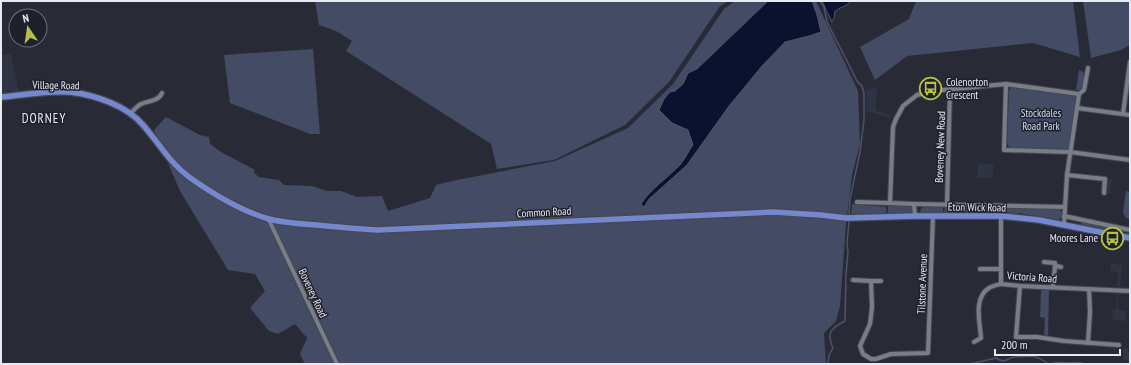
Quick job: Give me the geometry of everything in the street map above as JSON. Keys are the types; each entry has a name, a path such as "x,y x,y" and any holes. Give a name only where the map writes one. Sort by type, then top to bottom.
{"main road":[{"name":"Village Road","path":"1,97 70,92 105,101 131,113"},
{"name":"Common Road","path":"131,113 142,124 166,156 188,176 244,209 279,221 378,230 773,212 821,215"},
{"name":"Eton Wick Road","path":"821,215 846,218 1001,216 1064,224 1130,238"}],"street":[{"path":"1123,114 1130,62"},
{"path":"1064,224 1070,152 1079,94 1084,90 1088,68"},
{"path":"890,201 893,127 903,106 917,95 933,90 950,90 1006,84 1079,94"},
{"path":"1006,84 1004,150 1070,152 1130,160"},
{"name":"Boveney New Road","path":"947,205 950,90"},
{"path":"131,113 139,105 156,99 161,96 162,93"},
{"path":"1077,108 1130,115"},
{"path":"1067,175 1105,179 1104,193"},
{"path":"857,202 890,201 914,204 1065,207"},
{"path":"914,204 915,216"},
{"name":"Tilstone Avenue","path":"872,281 872,307 870,324 860,346 863,354 871,359 876,359 891,354 928,353 933,216"},
{"name":"Victoria Road","path":"1001,216 1001,284 1130,291"},
{"path":"1064,216 1130,230"},
{"name":"Boveney Road","path":"268,218 337,364"},
{"path":"274,230 279,221"},
{"path":"1044,262 1055,263 1055,266 1061,267"},
{"path":"1053,287 1055,266"},
{"path":"980,269 1001,269"},
{"path":"853,280 881,281"},
{"path":"974,342 981,338 978,307 981,296 989,288 1001,284"},
{"path":"1020,286 1016,337 1037,337 1064,341 1119,345"},
{"path":"1088,289 1090,312 1088,343"}],"shaded area":[{"path":"768,1 812,1 821,32 785,42 762,66 729,106 687,165 649,199 644,207 641,204 654,189 683,162 693,145 688,130 672,123 659,110 664,99 670,92 675,91 683,84 688,73 697,69"},
{"path":"822,1 851,1 835,11 832,22"},
{"path":"11,54 19,92 1,94 1,55"},
{"path":"877,87 876,110 892,116 891,118 866,112 866,90"},
{"path":"978,163 993,164 993,178 977,178"},
{"path":"1076,174 1112,179 1110,194 1100,193 1101,180 1075,178"},
{"path":"1111,263 1122,265 1120,287 1117,286 1118,272 1110,271"},
{"path":"1117,294 1118,310 1126,311 1125,321 1113,320 1112,310 1116,310"},
{"path":"1123,348 1128,348 1128,351 1130,352 1129,362 1123,359"}],"green space":[{"path":"315,1 729,1 720,6 669,82 625,125 554,160 497,169 491,144 346,51 352,41 336,31 319,25"},
{"path":"735,1 816,1 858,91 860,144 852,175 846,224 840,306 836,321 824,333 826,364 305,364 300,354 307,338 295,324 278,334 269,331 250,308 265,291 255,274 228,270 180,191 154,130 166,117 200,135 209,137 210,144 221,152 255,170 254,173 259,177 279,180 284,185 312,186 327,191 341,191 357,197 382,196 388,211 430,198 436,185 555,161 628,128 673,84 724,9"},
{"path":"916,1 1073,1 1080,57 1033,43 907,56 875,80 860,47 909,19"},
{"path":"1083,1 1130,1 1130,45 1121,50 1091,58"},
{"path":"313,49 320,134 310,134 230,103 224,55"},
{"path":"1079,70 1083,72 1085,84 1082,89 1076,90"},
{"name":"Stockdales Road Park","path":"1011,87 1074,94 1077,98 1069,149 1012,149 1009,147 1007,143 1009,91"},
{"path":"1126,191 1130,192 1130,219 1126,218 1123,213"},
{"path":"852,204 886,207 887,214 851,216"},
{"path":"888,206 913,206 913,211 910,214 888,214"},
{"path":"924,206 943,207 943,214 923,214 920,210"},
{"path":"945,206 1059,208 1063,215 1059,220 1019,213 1011,215 944,214"},
{"path":"1084,222 1123,230 1124,233 1130,235 1082,225 1081,223"},
{"path":"1041,290 1049,290 1048,336 1044,334 1045,318 1040,317"}],"waterway":[{"path":"820,1 824,7 827,22 857,81 862,86 864,93 864,120 860,152 850,199 849,214"},
{"path":"828,364 829,355 833,348 830,338 831,332 836,326 845,321 849,222"},
{"path":"970,364 996,358 1005,361 1013,357 1029,356 1034,356 1050,364 1058,362 1079,362 1085,364"}],"place":[{"name":"Colenorton Crescent","path":"931,88"},
{"name":"Moores Lane","path":"1113,238"}],"district":[{"name":"DORNEY","path":"44,118"}]}
